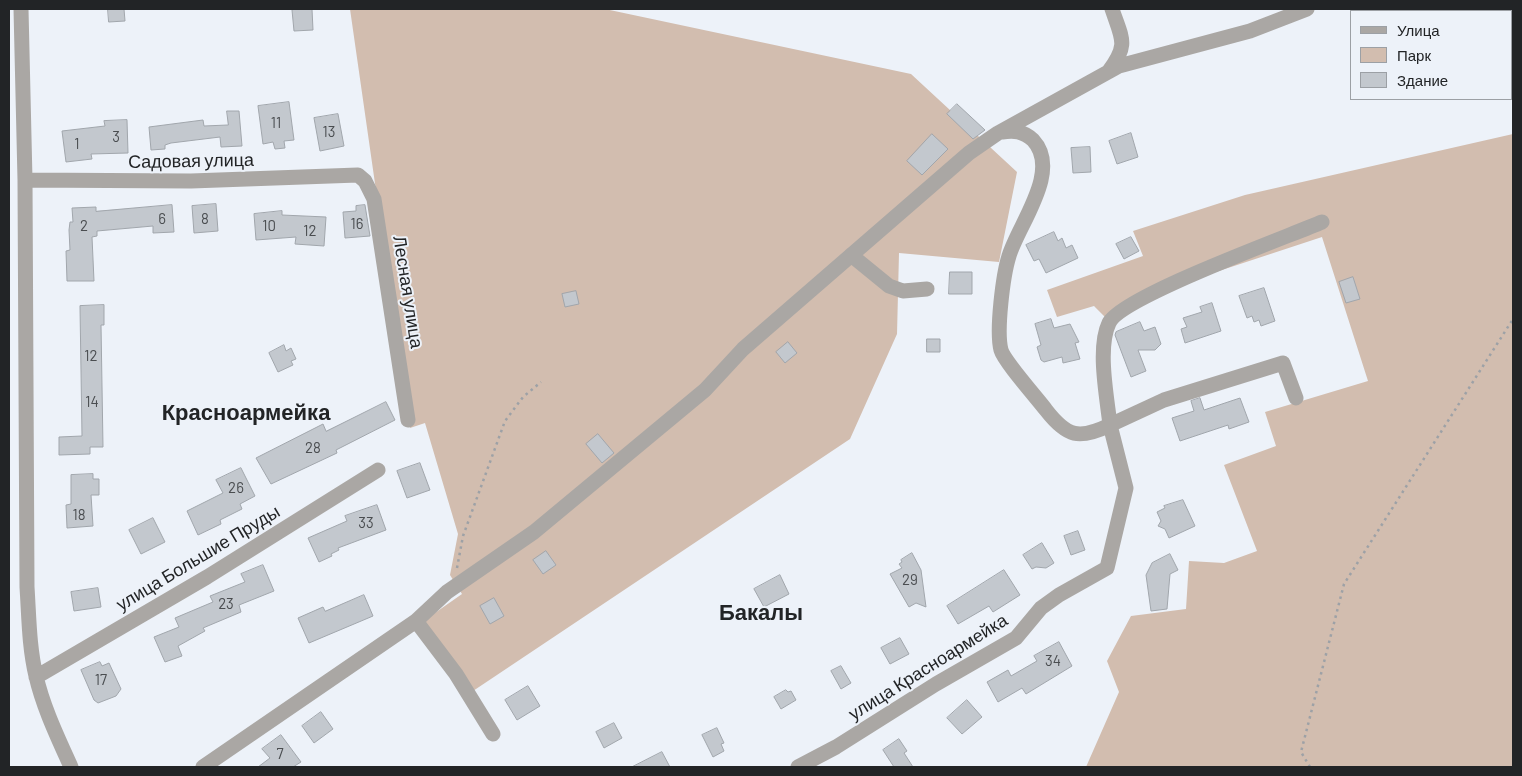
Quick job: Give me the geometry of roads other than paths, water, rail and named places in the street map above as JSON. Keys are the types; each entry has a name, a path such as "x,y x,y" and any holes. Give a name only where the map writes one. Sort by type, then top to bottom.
{"street":[{"path":"21,9 25,180 27,587 31,647 36,677 70,767"},
{"path":"1106,74 1121,55 1122,40 1112,9"},
{"path":"203,767 416,621 447,592 534,532 705,390 743,349 969,153 998,133 1119,66 1250,31 1307,9"},
{"path":"998,133 1015,130 1027,135 1036,144 1042,158 1037,194 1008,257 999,330 1001,351 1060,428 1075,434 1096,432 1164,400 1283,363 1296,398"},
{"name":"Садовая улица","path":"25,180 192,181 358,175"},
{"name":"Лесная улица","path":"358,175 365,181 374,198 408,420"},
{"name":"улица Красноармейка","path":"798,767 836,747 936,684 1016,638 1040,608 1059,595 1108,568 1126,488 1110,425 1104,337 1110,320 1146,295 1322,222"},
{"path":"851,255 889,286 904,291 927,289"},
{"name":"улица Большие Пруды","path":"36,677 207,577 378,470"},
{"path":"416,621 461,680 493,734"}],"district":[{"name":"Красноармейка","path":"246,413"},
{"name":"Бакалы","path":"761,613"}]}
